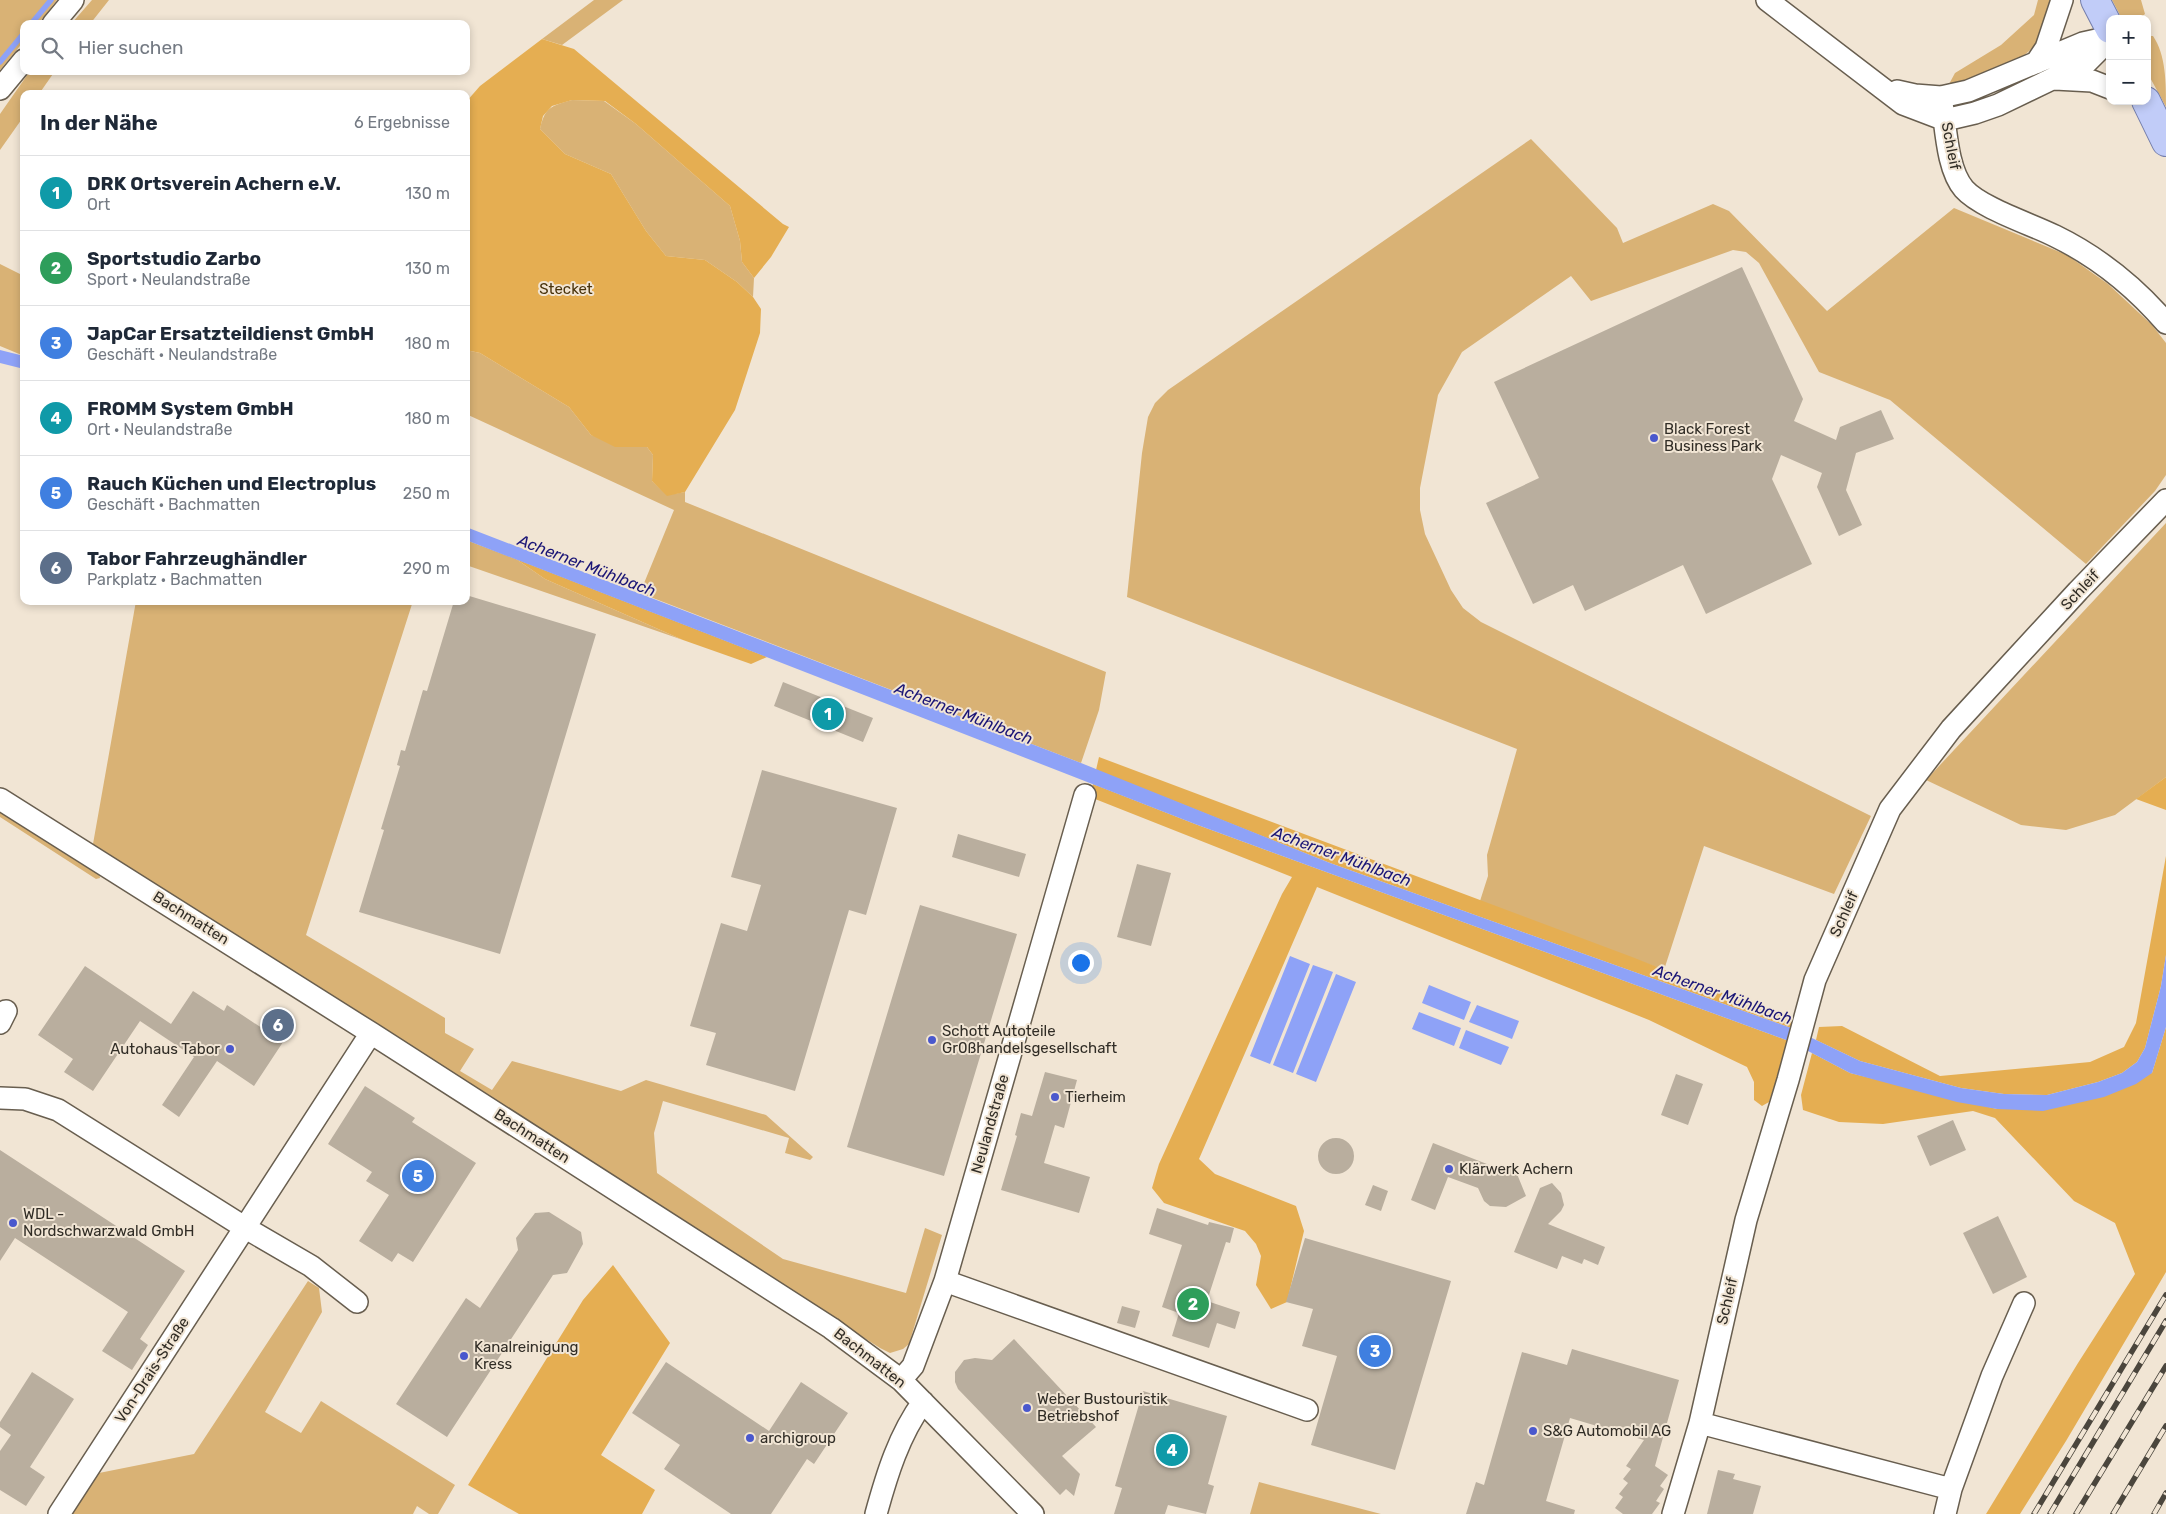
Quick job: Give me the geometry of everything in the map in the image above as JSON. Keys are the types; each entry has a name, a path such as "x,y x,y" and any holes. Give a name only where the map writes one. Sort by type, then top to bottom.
{"main road":[{"path":"2096,0 2106,21"},
{"path":"2143,105 2166,142"}],"street":[{"path":"56,20 73,0"},
{"path":"1767,0 1885,88 1903,104 1946,120 1998,105 2087,62 2106,42"},
{"path":"2036,63 2046,48 2062,0"},
{"path":"1885,88 1915,95 1942,97 1968,91 2082,43 2106,39"},
{"path":"0,89 20,65"},
{"path":"2052,79 2092,81 2106,86"},
{"name":"Schleif","path":"1942,97 1952,168 1964,189 1983,202 2058,237 2118,274 2151,305 2166,323"},
{"name":"Schleif","path":"1674,1514 1700,1423 1746,1220 1788,1080 1815,980 1890,809 1951,729 2078,591 2166,500"},
{"name":"Neulandstraße","path":"901,1380 913,1366 945,1281 1085,795"},
{"name":"Bachmatten","path":"0,799 371,1033 831,1328 901,1380 1033,1514"},
{"name":"Von-Drais-Straße","path":"59,1514 371,1033"},
{"path":"0,1098 25,1099 58,1110 244,1227 311,1266 357,1302"},
{"path":"945,1281 1307,1410"},
{"path":"1945,1514 1951,1489 1992,1376 2024,1303"},
{"path":"876,1514 890,1464 912,1418 924,1402"},
{"path":"1700,1423 1951,1489"}],"shaded area":[{"path":"0,0 57,0 41,20 20,20 20,46 0,70"},
{"path":"92,0 109,0 93,20 74,20"},
{"path":"594,0 623,0 562,45 542,39"},
{"path":"2038,0 2054,0 2045,28 2034,46 2024,55 2000,69 1948,86 1955,73 2001,45 2034,15"},
{"path":"2112,0 2141,0 2144,15 2120,15"},
{"path":"2151,36 2153,36 2161,52 2163,60 2166,107 2151,79"},
{"path":"27,75 52,75 42,90 20,90 20,122 0,150 0,114"},
{"path":"572,100 604,101 636,124 730,206 740,241 742,262 754,278 753,297 737,282 705,260 666,256 646,231 611,174 565,154 540,129 544,116 550,108"},
{"path":"1531,139 1617,228 1623,243 1713,204 1729,211 1827,311 1954,208 2067,255 2108,284 2152,325 2166,343 2166,475 2155,491 2086,564 1890,400 1819,372 1759,263 1746,252 1733,250 1591,301 1571,276 1462,352 1438,395 1420,488 1420,510 1425,534 1451,590 1463,608 1481,622 1871,816 1834,894 1704,846 1664,970 1480,901 1488,876 1487,855 1517,749 1127,597 1142,453 1148,417 1155,403 1168,390"},
{"path":"0,264 20,274 20,354 0,346"},
{"path":"470,351 480,353 569,407 591,435 647,447 653,455 652,481 667,495 685,492 685,502 1106,672 1099,710 1081,763 640,593 674,510 470,416"},
{"path":"2166,523 2166,777 2115,815 2066,830 2021,825 1926,780"},
{"path":"470,542 516,559 545,579 683,640 470,566"},
{"path":"135,605 412,605 306,935 445,1018 445,1033 474,1049 460,1071 492,1090 512,1061 621,1091 646,1080 766,1115 813,1157 810,1160 785,1153 789,1138 663,1101 654,1133 657,1173 783,1259 906,1293 925,1228 942,1235 909,1344 903,1349 890,1353 880,1348 93,844"},
{"path":"0,811 99,872 100,878 96,879 0,817"},
{"path":"308,1281 319,1288 322,1312 265,1412 301,1433 321,1401 455,1485 438,1514 429,1514 417,1506 413,1514 68,1514 99,1473 194,1454"},
{"path":"1259,1482 1381,1514 1250,1514"}],"green space":[{"name":"Stecket","path":"542,39 574,49 783,224 789,227 771,257 754,278 742,262 740,241 730,206 636,124 605,101 572,100 552,106 543,116 540,129 565,154 611,174 646,231 666,256 705,260 737,282 753,297 761,309 760,333 735,410 685,492 667,496 652,481 653,455 647,447 615,447 591,435 569,407 480,353 470,351 470,97 480,86"},
{"path":"516,559 767,657 751,664 683,640 545,579"},
{"path":"1099,757 1632,957 1793,1021 1791,1028 1330,863 1096,770"},
{"path":"2166,777 2166,810 2136,799"},
{"path":"1093,784 1195,824 1789,1041 1769,1102 1762,1106 1754,1100 1754,1082 1747,1067 1649,1020 1317,887 1199,1159 1215,1174 1296,1206 1304,1231 1287,1302 1271,1309 1256,1285 1261,1256 1256,1244 1245,1231 1164,1203 1152,1188 1159,1164 1282,894 1292,877 1090,797"},
{"path":"2166,856 2166,955 2161,986 2145,1048 2137,1062 2122,1073 2098,1082 2047,1095 2004,1094 1961,1088 1860,1061 1816,1040 1819,1027 1842,1026 1940,1076 2090,1062 2124,1047 2136,1023"},
{"path":"2166,1027 2166,1272 2066,1441 2020,1514 1986,1514 2135,1274 2115,1223 2074,1201 1995,1118 1973,1111 1883,1124 1839,1122 1803,1110 1801,1095 1812,1053 1850,1073 1997,1109 2152,1073"},
{"path":"613,1265 670,1343 601,1455 655,1490 642,1514 519,1514 468,1485 583,1300"}],"water":[{"path":"0,350 20,355 20,368 0,363"},
{"path":"470,529 1081,763 1330,863 1791,1028 1860,1061 1961,1088 2004,1094 2047,1095 2098,1082 2122,1073 2137,1062 2145,1048 2161,986 2166,955 2166,1027 2152,1073 2136,1084 2104,1097 2043,1111 1997,1109 1957,1102 1850,1073 1789,1041 1195,824 470,542"},
{"path":"1290,956 1310,964 1270,1064 1250,1056"},
{"path":"1313,965 1333,972 1293,1073 1273,1065"},
{"path":"1336,974 1356,982 1316,1082 1296,1074"},
{"path":"1429,985 1471,1002 1464,1020 1422,1003"},
{"path":"1477,1005 1519,1021 1512,1039 1469,1022"},
{"path":"1419,1012 1461,1028 1454,1046 1412,1029"},
{"path":"1466,1030 1509,1047 1501,1065 1459,1048"}],"building":[{"name":"Black Forest Business Park","path":"1742,267 1803,399 1794,421 1836,440 1840,427 1881,410 1894,439 1856,453 1846,490 1862,525 1839,536 1817,487 1822,473 1781,455 1772,479 1812,564 1706,614 1683,565 1585,611 1573,585 1533,604 1486,503 1539,478 1494,382"},
{"path":"470,596 596,634 500,954 359,912 384,830 381,829 400,766 397,765 401,750 405,751 423,690 427,691 453,605 470,605"},
{"path":"783,682 873,718 863,742 774,706"},
{"path":"762,770 897,808 866,915 849,910 795,1091 706,1065 716,1033 690,1026 721,923 747,931 761,885 731,877"},
{"path":"958,834 1026,854 1019,877 952,857"},
{"path":"1137,864 1171,873 1151,946 1117,937"},
{"name":"Schott Autoteile Gr0ßhandelsgesellschaft","path":"920,905 1017,934 944,1176 847,1147"},
{"path":"85,966 171,1024 193,991 224,1011 227,1005 283,1042 254,1086 217,1061 179,1117 162,1105 194,1057 140,1021 93,1091 64,1072 73,1059 38,1035"},
{"path":"1045,1072 1077,1080 1064,1128 1055,1125 1044,1163 1090,1177 1079,1213 1001,1190 1017,1136 1015,1135 1021,1113 1032,1116"},
{"path":"1676,1074 1703,1084 1688,1125 1661,1115"},
{"path":"365,1086 415,1118 412,1122 476,1163 413,1262 398,1253 392,1262 359,1241 389,1195 366,1181 372,1172 328,1144"},
{"path":"1953,1120 1966,1150 1930,1166 1917,1136"},
{"path":"1336,1138 1348,1144 1354,1156 1348,1168 1336,1174 1324,1168 1318,1156 1324,1144"},
{"path":"1433,1143 1492,1166 1505,1165 1512,1168 1517,1174 1526,1196 1506,1207 1490,1206 1484,1201 1478,1188 1448,1177 1435,1210 1411,1200"},
{"path":"0,1150 185,1271 140,1339 148,1345 132,1370 102,1351 128,1312 15,1238 0,1261"},
{"path":"1552,1183 1561,1193 1564,1205 1561,1211 1548,1224 1605,1247 1598,1265 1584,1259 1582,1264 1562,1256 1557,1269 1514,1252 1540,1188"},
{"path":"1373,1185 1388,1191 1381,1211 1365,1205"},
{"path":"1157,1208 1208,1225 1209,1222 1234,1228 1230,1243 1226,1242 1207,1301 1240,1312 1235,1329 1217,1323 1209,1348 1172,1336 1179,1313 1162,1307 1182,1245 1149,1234"},
{"name":"Kanalreinigung Kress","path":"549,1212 581,1232 583,1244 567,1273 553,1275 447,1437 396,1404 466,1298 480,1308 518,1250 516,1238 535,1213"},
{"path":"1998,1216 2027,1277 1993,1294 1963,1233"},
{"path":"1305,1238 1451,1281 1395,1470 1311,1445 1337,1356 1302,1346 1313,1309 1286,1302"},
{"path":"1122,1306 1140,1311 1135,1328 1117,1323"},
{"name":"Weber Bustouristik Betriebshof","path":"1014,1339 1096,1427 1062,1456 1080,1474 1074,1496 1066,1489 1060,1495 958,1389 955,1382 955,1372 964,1360 975,1358 992,1360"},
{"name":"S&G Automobil AG","path":"1572,1349 1679,1380 1655,1466 1668,1475 1660,1486 1664,1489 1656,1501 1660,1503 1652,1514 1623,1514 1615,1508 1623,1497 1619,1494 1628,1483 1623,1479 1631,1469 1626,1466 1644,1440 1570,1418 1546,1501 1575,1510 1574,1514 1466,1514 1476,1482 1484,1485 1522,1352 1567,1365"},
{"name":"archigroup","path":"666,1362 769,1431 801,1382 848,1413 814,1464 807,1459 771,1514 731,1514 664,1469 680,1445 632,1413"},
{"path":"32,1372 74,1399 30,1467 45,1477 26,1506 0,1490 0,1451 11,1435 0,1427 0,1422"},
{"path":"1143,1391 1227,1416 1208,1484 1214,1486 1206,1514 1168,1505 1165,1514 1114,1514 1122,1488 1115,1486"},
{"path":"1718,1470 1735,1474 1733,1479 1761,1486 1753,1514 1707,1514"}],"waterway":[{"path":"34,20 51,0"},
{"path":"0,62 20,38"}],"railway":[{"path":"2034,1514 2166,1295"},
{"path":"2050,1514 2166,1321"},
{"path":"2076,1514 2166,1366"},
{"path":"2113,1514 2166,1426"},
{"path":"2154,1514 2166,1493"}],"place":[{"name":"Black Forest Business Park","path":"1654,438"},
{"name":"DRK Ortsverein Achern e.V.","path":"828,714"},
{"name":"Tabor Fahrzeughändler","path":"278,1025"},
{"name":"Schott Autoteile Gr0ßhandelsgesellschaft","path":"932,1040"},
{"name":"Autohaus Tabor","path":"230,1049"},
{"name":"Tierheim","path":"1055,1097"},
{"name":"Klärwerk Achern","path":"1449,1169"},
{"name":"Rauch Küchen und Electroplus","path":"418,1176"},
{"name":"WDL - Nordschwarzwald GmbH","path":"13,1223"},
{"name":"Sportstudio Zarbo","path":"1193,1304"},
{"name":"JapCar Ersatzteildienst GmbH","path":"1375,1351"},
{"name":"Kanalreinigung Kress","path":"464,1356"},
{"name":"Weber Bustouristik Betriebshof","path":"1027,1408"},
{"name":"S&G Automobil AG","path":"1533,1431"},
{"name":"archigroup","path":"750,1438"},
{"name":"FROMM System GmbH","path":"1172,1450"}],"water label":[{"name":"Acherner Mühlbach","path":"587,565"},
{"name":"Acherner Mühlbach","path":"964,713"},
{"name":"Acherner Mühlbach","path":"1342,856"},
{"name":"Acherner Mühlbach","path":"1723,994"}]}
